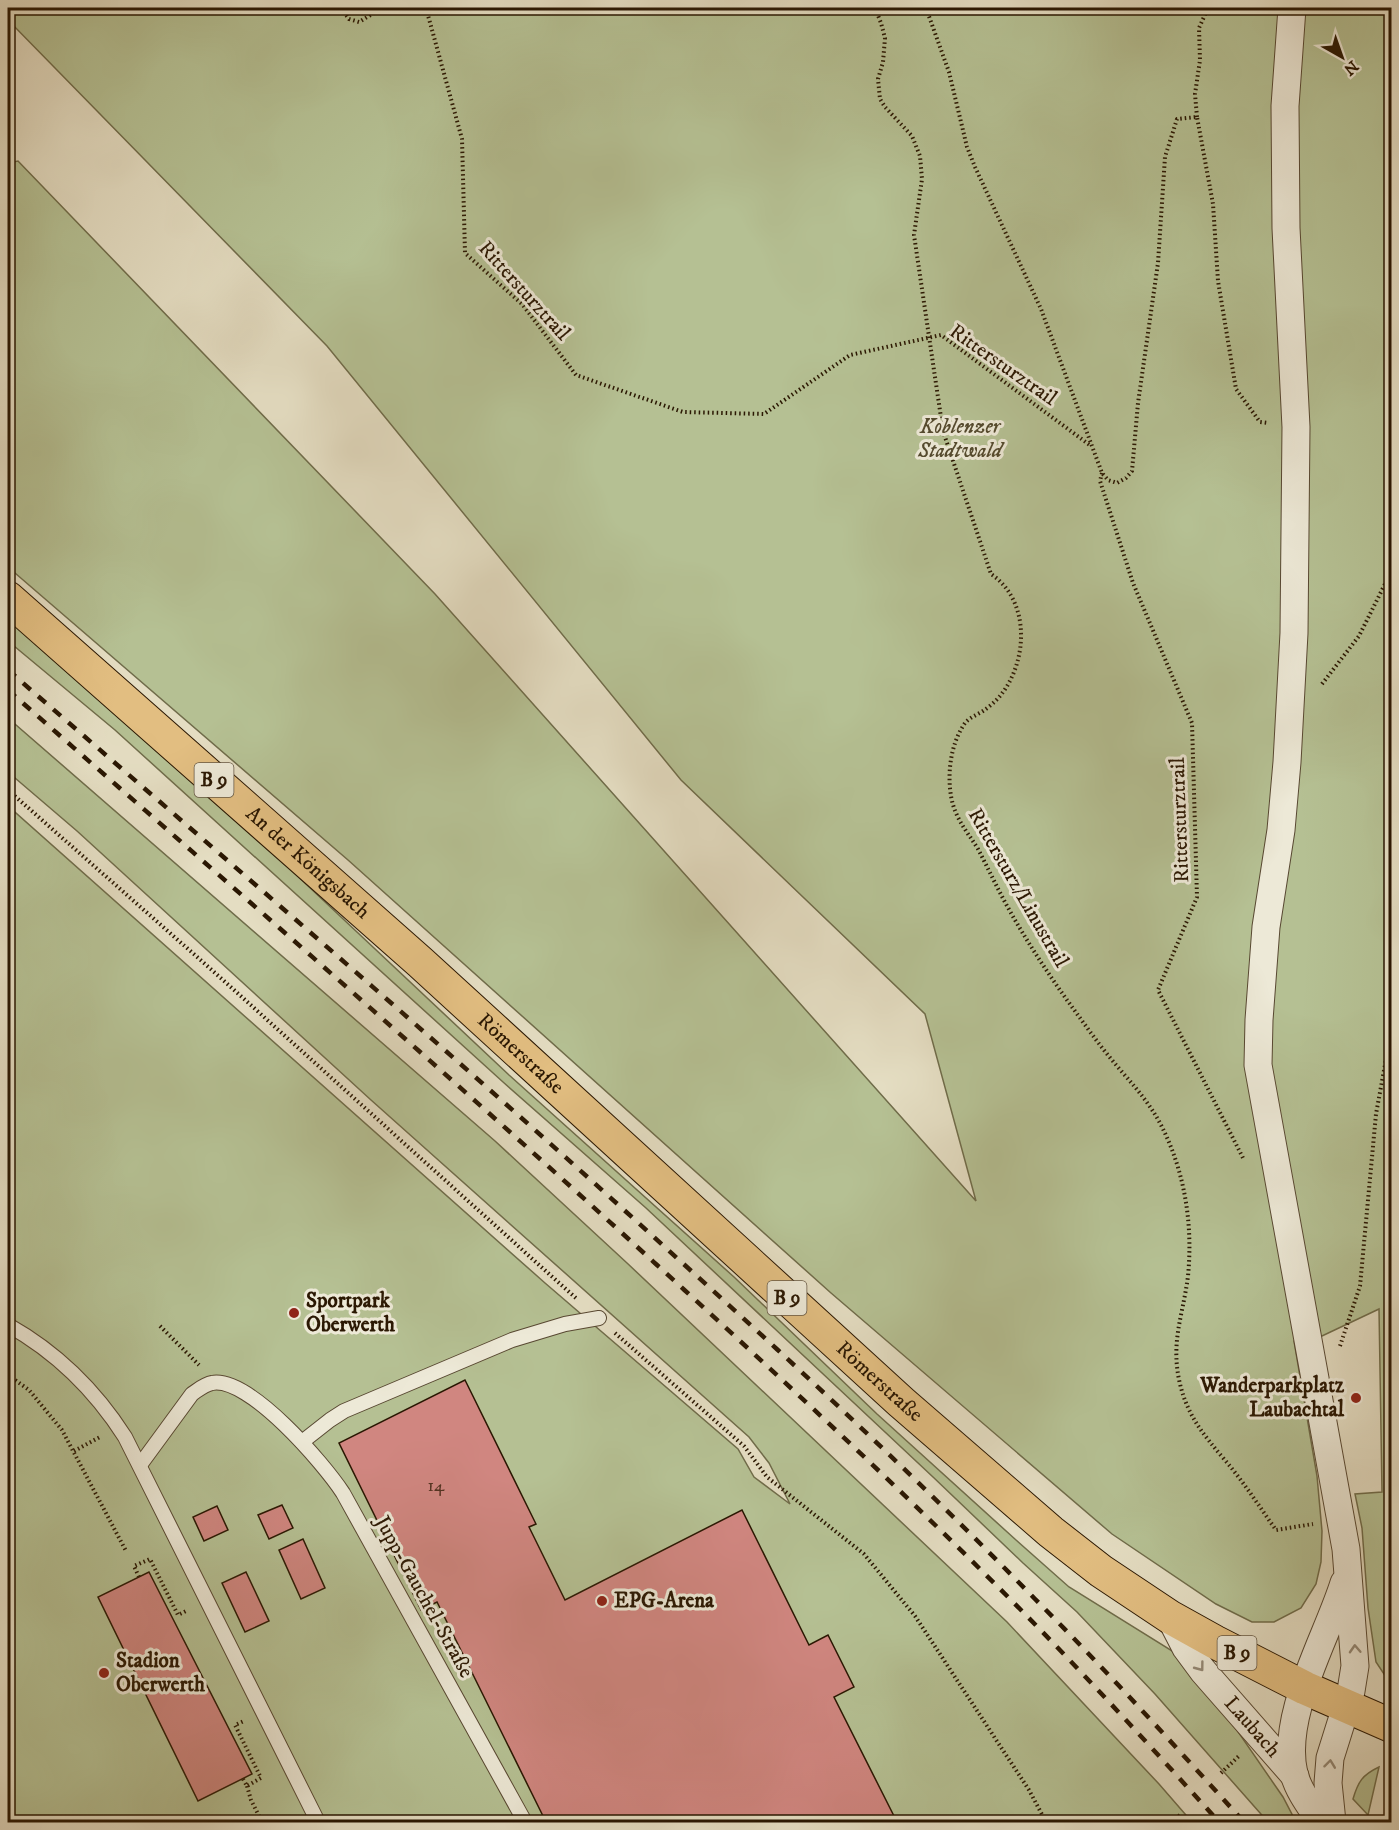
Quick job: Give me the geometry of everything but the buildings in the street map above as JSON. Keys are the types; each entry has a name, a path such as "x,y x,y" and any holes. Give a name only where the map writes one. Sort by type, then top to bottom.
{"main road":[{"name":"An der Königsbach","path":"8,598 420,962"},
{"name":"Römerstraße","path":"420,962 901,1402 1051,1532 1101,1570 1170,1617 1305,1688 1392,1726"}],"street":[{"path":"1292,8 1285,106 1286,228 1296,428 1296,545 1290,726 1281,830 1266,927 1258,1065 1336,1460 1341,1521 1346,1549 1355,1655 1354,1680 1330,1758 1329,1799 1332,1822"},
{"name":"Laubach","path":"1321,1822 1305,1798 1295,1776 1291,1743 1305,1688 1347,1576"},
{"name":"Laubach","path":"1170,1617 1186,1648 1203,1671 1295,1776"}],"lane":[{"path":"302,1442 344,1412 465,1359 536,1331 599,1318"},
{"path":"8,1325 44,1348 84,1383 119,1428 140,1465 318,1822"},
{"path":"140,1465 192,1394 212,1383"},
{"name":"Jupp-Gauchel-Straße","path":"212,1383 223,1383 245,1391 302,1442 332,1477 525,1822"}],"path":[{"path":"341,8 349,19 359,22 382,8"},
{"name":"Rittersturztrail","path":"426,8 462,139 465,254 522,304 576,375 682,412 764,414 850,356 941,335 1091,446"},
{"name":"Rittersturz/Linustrail","path":"875,8 885,38 883,62 878,79 880,99 912,136 920,156 922,179 914,236 943,431 991,574 1004,586 1012,599 1022,637 1016,669 1009,683 993,704 967,719 955,743 951,759 951,798 962,827 977,847 1000,894 1035,952 1090,1032 1145,1097 1162,1126 1174,1156 1183,1184 1190,1239 1176,1356 1180,1386 1192,1416 1207,1441 1224,1458 1276,1530 1341,1521"},
{"name":"Rittersturztrail","path":"926,8 949,72 971,157 1041,309 1102,473 1100,481 1133,583 1192,723 1197,897 1158,990 1248,1168"},
{"path":"1208,8 1198,28 1200,60 1195,94 1213,204 1218,280 1236,389 1260,422 1296,428"},
{"path":"1102,473 1108,480 1117,483 1132,471 1138,403 1158,263 1165,157 1177,119 1197,117"},
{"path":"1290,726 1359,636 1392,570"},
{"path":"8,790 744,1446 767,1477 864,1554 915,1616 1029,1790 1046,1822"},
{"path":"1339,1350 1360,1286 1376,1114 1392,1027"},
{"path":"160,1326 201,1366 212,1383"},
{"path":"8,1375 29,1390 62,1430 126,1551"},
{"path":"74,1451 106,1434"},
{"path":"139,1577 134,1566 150,1558 166,1591"},
{"path":"242,1739 261,1778 247,1786"},
{"path":"243,1779 262,1822"},
{"path":"1172,1822 1180,1815"}],"green space":[{"name":"Koblenzer Stadtwald","path":"8,8 1391,8 1391,1683 1376,1662 1368,1608 1362,1528 1355,1494 1382,1492 1379,1309 1322,1336 1294,1341 1317,1476 1322,1531 1321,1562 1316,1584 1301,1608 1274,1622 1252,1622 1216,1604 1112,1534 831,1293 348,860 8,567 8,163 18,161 435,594 976,1201 925,1014 681,780 327,346 8,20"},
{"path":"8,619 290,869 509,1075 734,1277 877,1414 1069,1587 1190,1662 1283,1797 1296,1822 1268,1822 1155,1694 1077,1612 646,1208 503,1082 115,730 8,641"},
{"name":"Sportpark Oberwerth","path":"8,718 495,1141 627,1263 1007,1622 1192,1822 8,1822 8,806 545,1283 738,1449 754,1477 790,1504 769,1463 749,1437 371,1100 77,831 8,772"},
{"path":"1379,1767 1368,1815 1353,1799 1362,1780 1368,1773"}],"railway":[{"path":"8,670 344,962 724,1300 904,1469 1062,1626 1244,1822"},
{"path":"8,690 496,1120 795,1392 1020,1609 1121,1714 1219,1822"}],"place":[{"name":"Sportpark Oberwerth","path":"294,1313"},
{"name":"Wanderparkplatz Laubachtal","path":"1356,1398"},
{"name":"EPG-Arena","path":"602,1601"},
{"name":"Stadion Oberwerth","path":"104,1673"}]}
